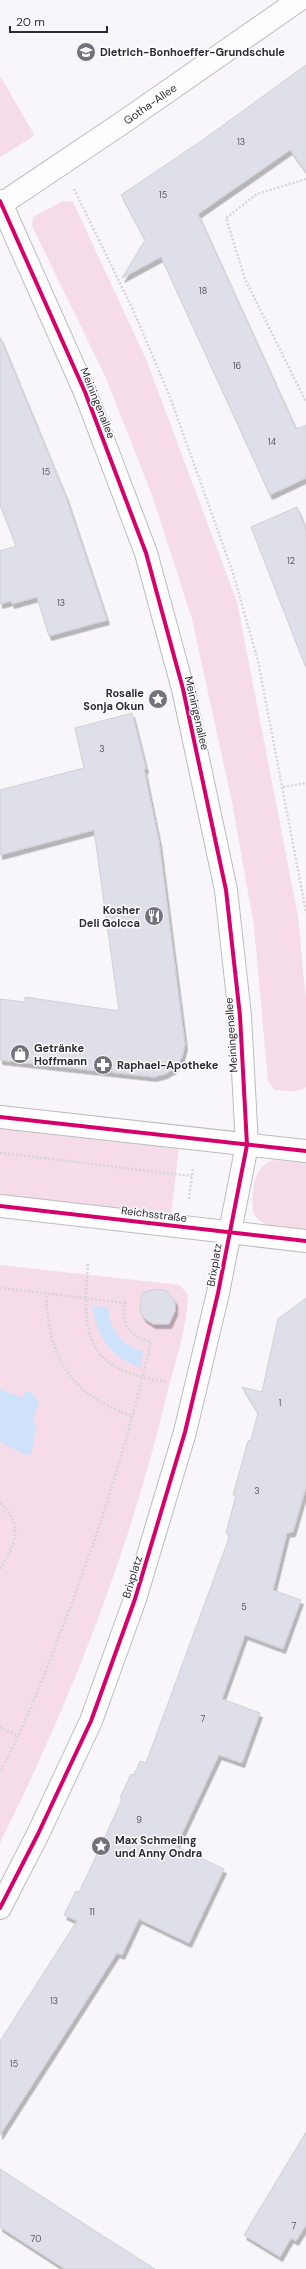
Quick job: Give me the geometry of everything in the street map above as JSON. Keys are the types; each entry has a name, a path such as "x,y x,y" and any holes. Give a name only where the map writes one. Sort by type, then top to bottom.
{"street":[{"name":"Gotha-Allee","path":"1,204 298,0"},
{"name":"Meiningenallee","path":"1,204 85,392 146,553 183,689 226,890 240,1016 246,1145 229,1232"},
{"path":"0,1117 306,1152"},
{"name":"Reichsstraße","path":"0,1206 306,1240"},
{"name":"Brixplatz","path":"0,1908 38,1834 91,1721 135,1598 185,1432 218,1293 229,1232"}],"path":[{"path":"306,179 257,194 226,218 245,279 306,402"},
{"path":"72,185 134,312 170,397 233,573 258,661 306,912"},
{"path":"283,787 306,783"},
{"path":"0,1153 192,1176"},
{"path":"188,1202 193,1163"},
{"path":"88,1264 85,1296 89,1336 96,1349 107,1362 121,1371 143,1378 174,1382"},
{"path":"0,1288 85,1296 125,1303 123,1314 126,1327 137,1338 151,1342 123,1452 90,1558 19,1736 0,1773"},
{"path":"46,1292 47,1321 52,1342 74,1380 88,1395 110,1408 132,1416"},
{"path":"0,1503 7,1510 14,1522 16,1537 12,1549 0,1569"},
{"path":"0,1727 19,1736"}],"shaded area":[{"path":"0,76 34,134 31,138 0,157"},
{"path":"63,201 73,202 146,359 237,602 298,916 306,1001 306,1087 300,1090 275,1090 268,1081 254,926 232,802 192,619 153,498 106,378 32,226 33,217"},
{"path":"0,1128 179,1147 171,1216 0,1197"},
{"path":"273,1160 306,1163 306,1229 278,1227 264,1223 254,1215 252,1199 254,1183 261,1169"},
{"path":"0,1265 180,1285 188,1295 182,1336 150,1459 115,1572 73,1682 26,1790 0,1843"}],"water":[{"path":"92,1306 108,1307 111,1323 122,1341 143,1351 140,1368 113,1352 102,1336 94,1317"},
{"path":"0,1389 23,1398 25,1392 32,1392 39,1404 33,1419 36,1426 31,1454 25,1455 0,1441"}],"building":[{"path":"306,65 306,172 290,150 198,214 296,429 306,425 306,478 270,495 161,257 122,278 145,240 121,195 204,139"},
{"path":"0,337 66,497 107,620 49,636 37,597 12,604 11,601 0,604 0,551 16,546 0,505"},
{"path":"297,507 306,530 306,663 304,663 251,527"},
{"path":"132,713 146,769 144,769 159,842 185,1045 182,1057 174,1069 165,1074 154,1077 0,1060 0,999 25,1002 25,997 119,1011 94,830 0,855 0,790 84,768 75,728"},
{"path":"157,1289 167,1291 175,1301 175,1311 169,1324 153,1324 144,1318 140,1311 142,1293"},
{"path":"306,1298 306,1487 293,1532 287,1533 273,1590 301,1600 283,1649 245,1635 222,1699 260,1713 242,1763 219,1755 176,1846 224,1869 189,1943 139,1919 122,1955 117,1953 0,2135 0,2041 77,1921 64,1915 76,1891 79,1892 101,1846 122,1799 120,1798 131,1774 134,1775 140,1761 146,1763 230,1535 226,1533 236,1495 233,1495 248,1441 251,1440 258,1413 242,1387 262,1392 278,1319"},
{"path":"306,2132 306,2225 296,2241 291,2238 280,2257 244,2235"},
{"path":"0,2169 155,2269 65,2269 0,2227"}],"cycle path":[{"path":"0,201 85,392 146,553 183,689 226,890 240,1016 247,1145 218,1293 185,1432 135,1599 91,1721 38,1834 0,1908"},
{"path":"0,1117 306,1151"},
{"path":"0,1206 306,1241"}],"place":[{"name":"Dietrich-Bonhoeffer-Grundschule","path":"86,52"},
{"name":"Rosalie Sonja Okun","path":"158,699"},
{"name":"Kosher Deli Golcca","path":"154,916"},
{"name":"Getränke Hoffmann","path":"20,1054"},
{"name":"Raphael-Apotheke","path":"103,1065"},
{"name":"Max Schmeling und Anny Ondra","path":"101,1846"}]}
